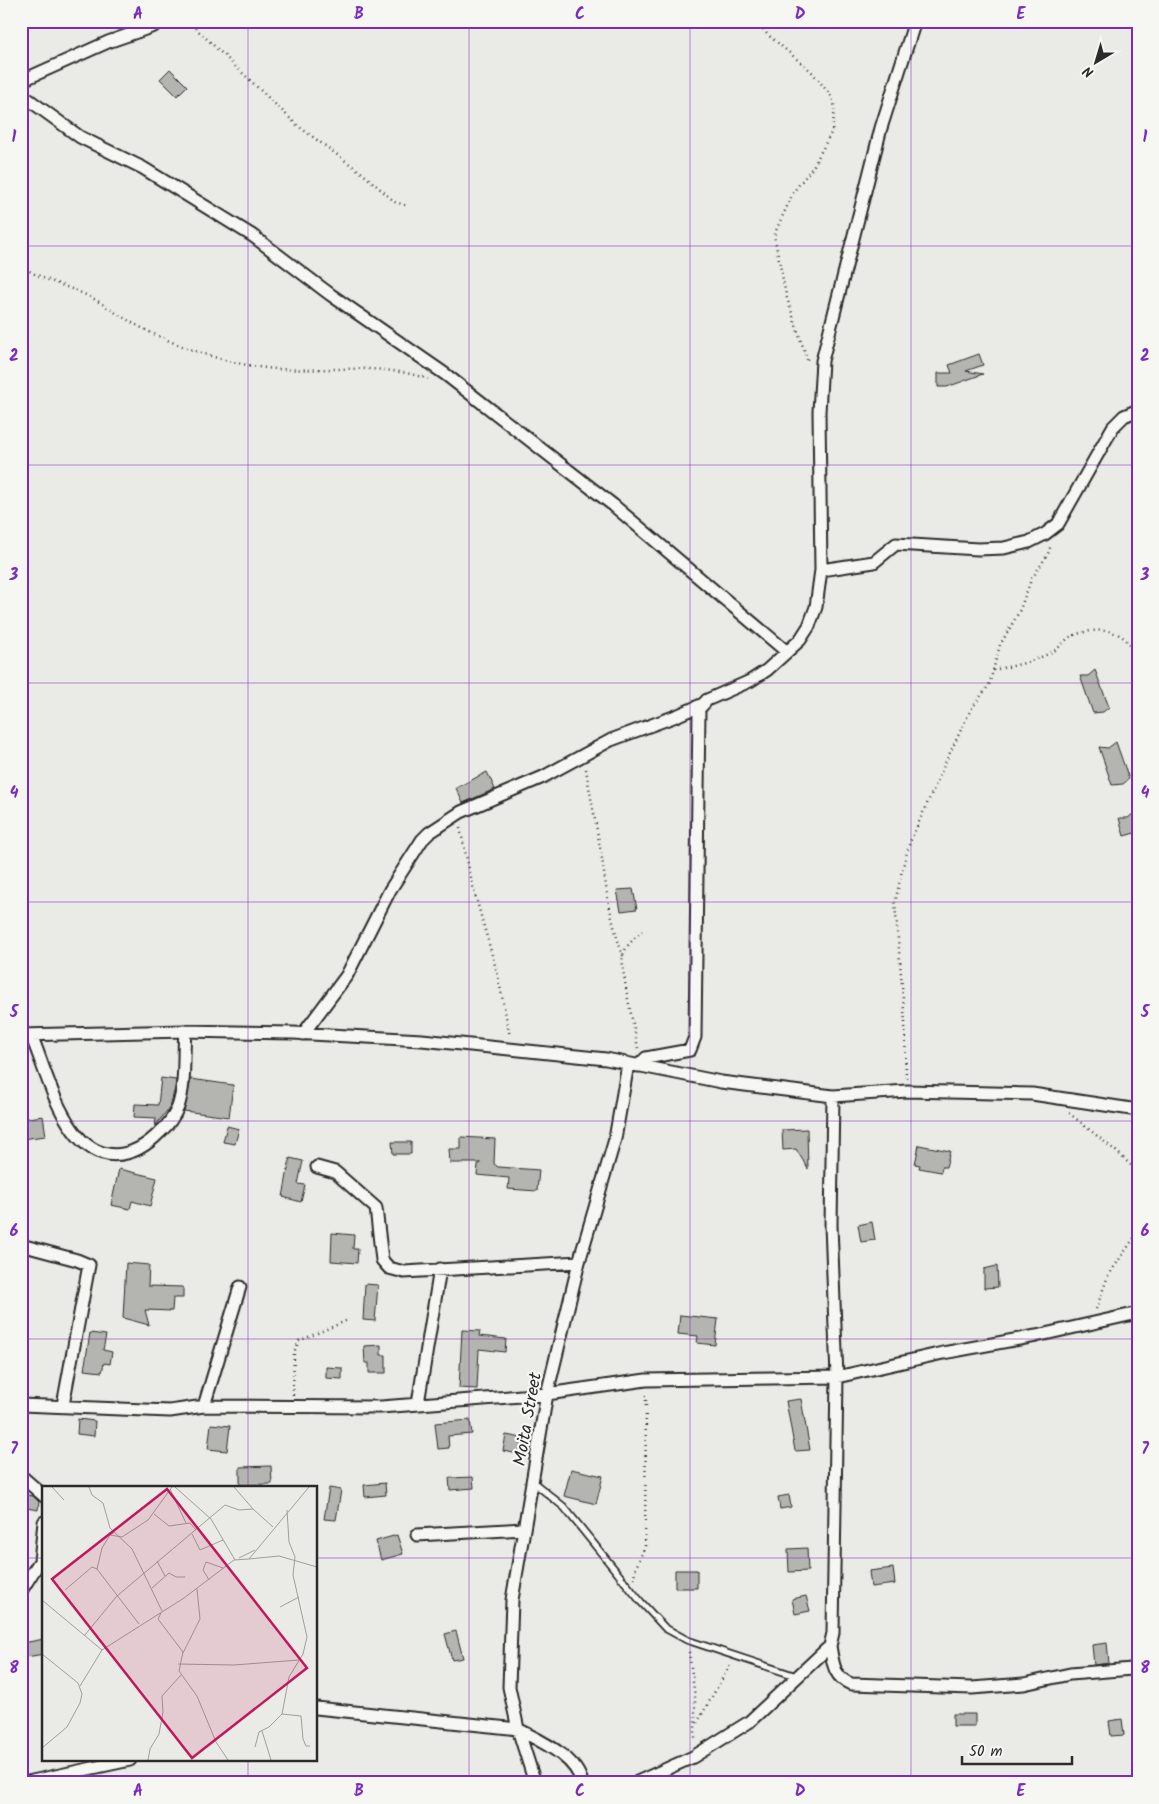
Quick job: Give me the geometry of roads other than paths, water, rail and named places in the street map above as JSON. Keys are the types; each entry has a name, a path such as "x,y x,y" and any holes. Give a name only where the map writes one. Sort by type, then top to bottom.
{"street":[{"path":"21,81 108,42 154,26 159,21"},
{"path":"303,1034 347,975 390,890 422,840 457,815 489,799 543,777 610,740 676,716 762,674 800,640 809,626 816,607 821,570 819,412 822,361 881,128 915,21"},
{"path":"21,94 80,137 142,168 253,236 331,295 445,374 613,505 787,652"},
{"path":"821,570 874,562 896,544 978,549 1004,548 1029,542 1058,524 1113,426 1124,416 1138,410"},
{"path":"636,1064 654,1056 690,1050 696,1037 699,709 702,704"},
{"path":"185,1031 182,1089 178,1108 169,1123 155,1138 134,1152 111,1156 89,1146 73,1131 26,1035 185,1031 422,1040 636,1064 721,1082 833,1096 907,1091 1049,1096 1138,1110"},
{"name":"Moita Street","path":"535,1783 518,1729 509,1687 512,1600 547,1394 579,1262 636,1064"},
{"path":"833,1096 831,1225 837,1377 833,1633 830,1646 836,1673 841,1680 851,1684 972,1688 1024,1684 1070,1674 1132,1669"},
{"path":"317,1167 335,1172 376,1208 380,1248 384,1264 394,1270 404,1272 579,1262"},
{"path":"21,1245 89,1265 64,1405"},
{"path":"418,1403 440,1269"},
{"path":"204,1406 240,1287"},
{"path":"21,1405 64,1405 116,1410 170,1411 204,1406 381,1408 418,1403 547,1394 646,1380 837,1377 1138,1313"},
{"path":"21,1476 42,1494"},
{"path":"417,1535 524,1529"},
{"path":"21,1592 40,1561 42,1542"},
{"path":"635,1783 693,1757 749,1722 796,1676 811,1666 830,1646"},
{"path":"318,1708 518,1729 567,1760 580,1776 582,1783"},
{"path":"23,1783 121,1762"}],"lane":[{"path":"533,1482 564,1507 633,1593 665,1628 687,1640 796,1676"}]}
